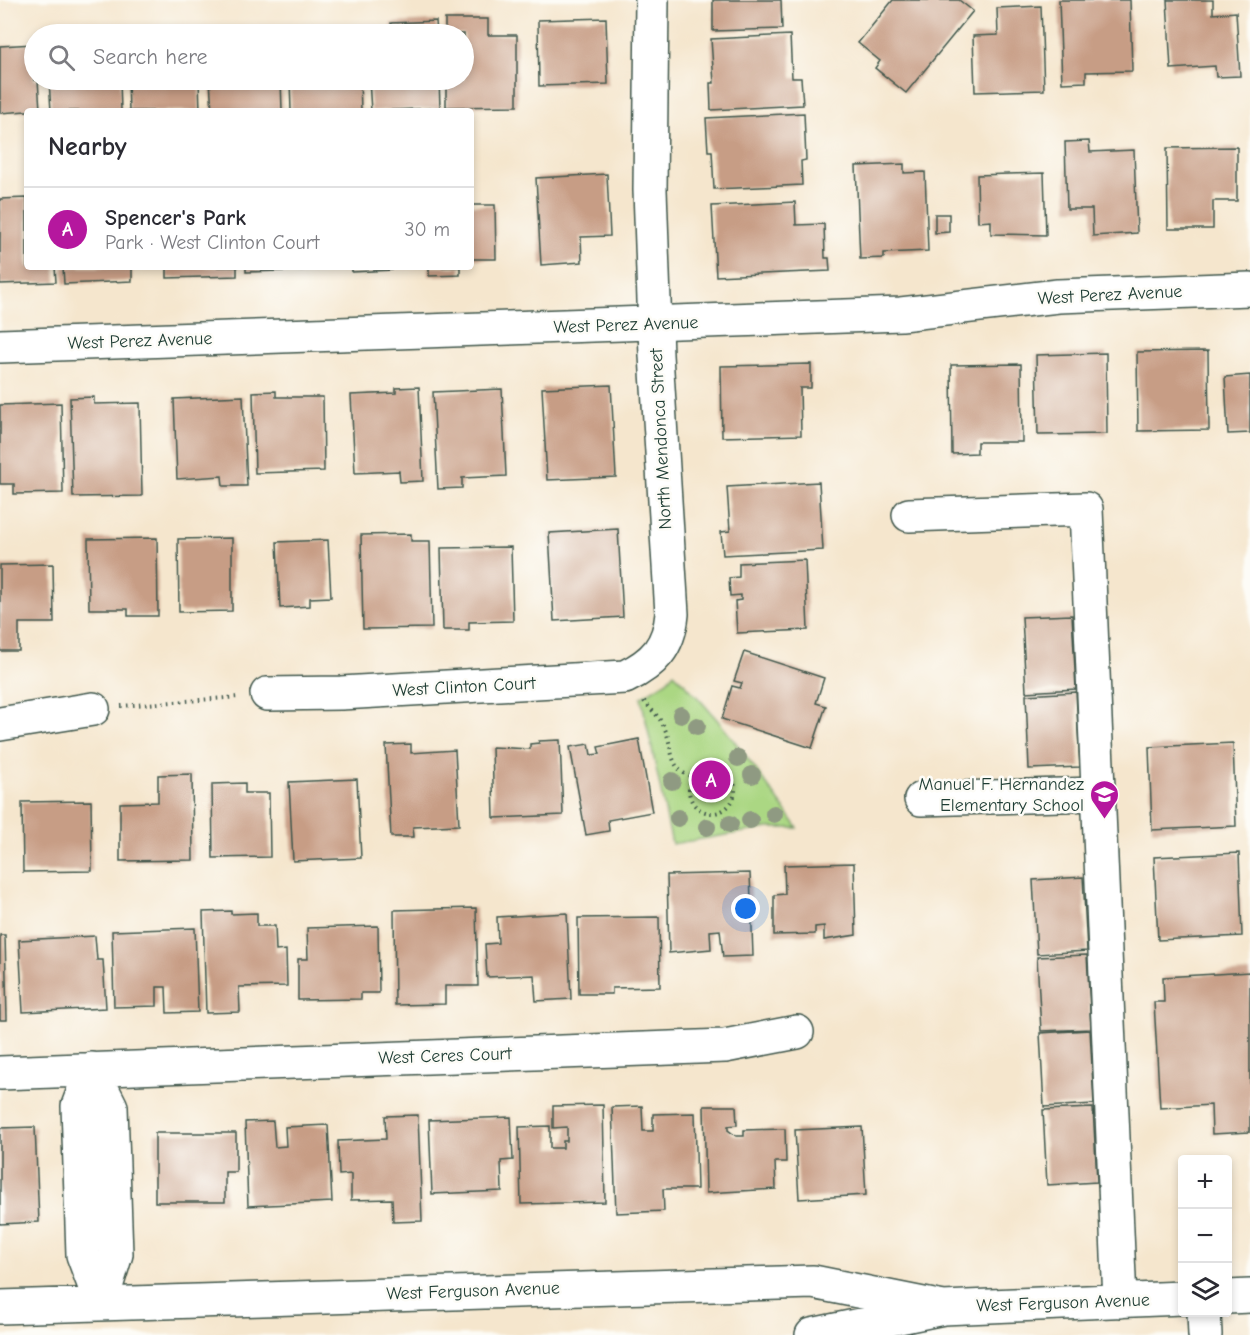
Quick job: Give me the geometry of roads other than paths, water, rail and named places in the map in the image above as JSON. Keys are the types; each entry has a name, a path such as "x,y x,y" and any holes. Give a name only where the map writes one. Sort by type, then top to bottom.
{"street":[{"name":"North Mendonca Street","path":"652,0 650,190 655,324 672,614 670,632 656,658"},
{"name":"West Perez Avenue","path":"0,346 910,314 1058,296 1250,289"},
{"path":"909,515 1086,509 1096,794 1120,1301"},
{"name":"West Clinton Court","path":"267,694 350,693 625,677 656,658"},
{"path":"0,724 93,708"},
{"path":"921,799 1096,794"},
{"name":"West Ceres Court","path":"0,1073 725,1046 797,1032"},
{"path":"92,1069 111,1107 116,1254 101,1303"},
{"name":"West Ferguson Avenue","path":"0,1307 813,1282 943,1308"},
{"path":"1232,1297 1250,1296"},
{"name":"West Ferguson Avenue","path":"812,1335 943,1308 1178,1298"},
{"path":"1204,1317 1205,1335"}],"place":[{"name":"Spencer's Park","path":"711,780"},
{"name":"Manuel F. Hernandez Elementary School","path":"1105,820"}]}
